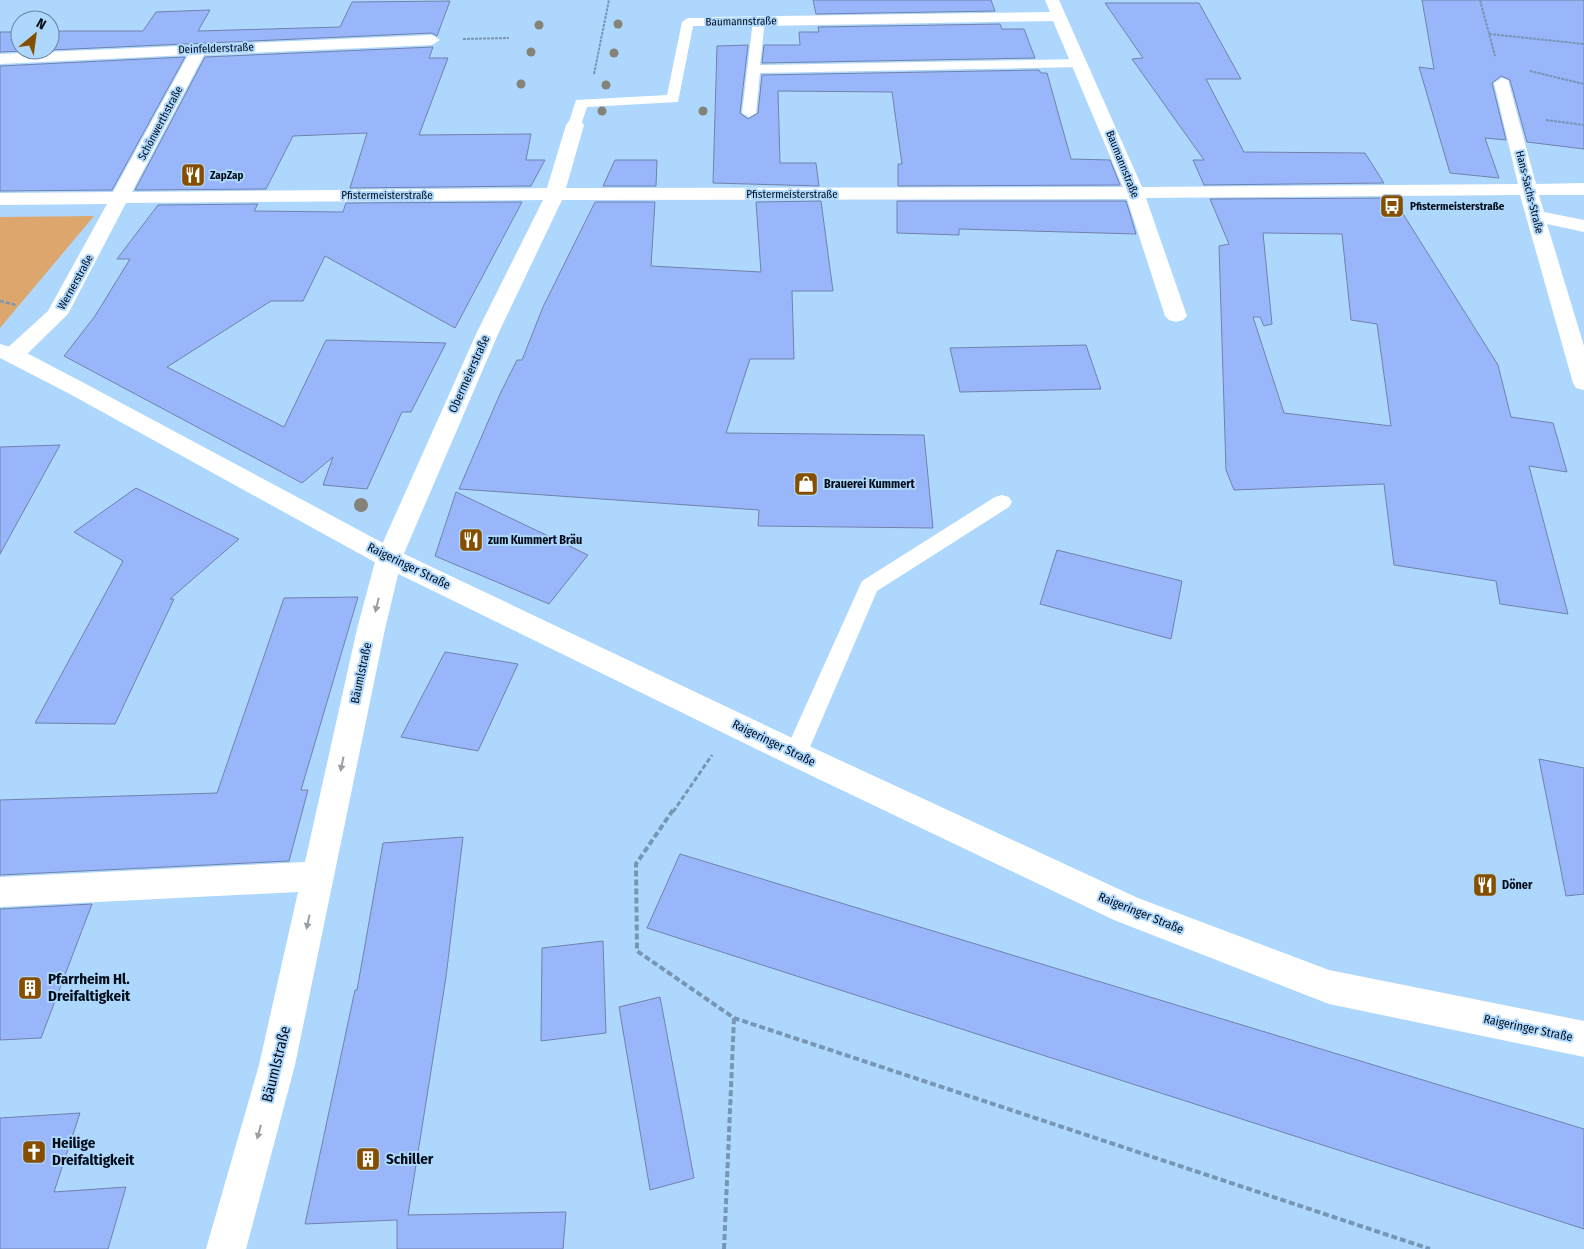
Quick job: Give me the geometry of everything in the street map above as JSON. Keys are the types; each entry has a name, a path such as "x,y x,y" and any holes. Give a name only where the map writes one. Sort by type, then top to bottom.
{"street":[{"name":"Baumannstraße","path":"711,22 1055,8 1135,194 1176,316"},
{"name":"Deinfelderstraße","path":"0,59 432,40"},
{"name":"Schönwerthstraße","path":"121,197 199,49"},
{"name":"Hans-Sachs-Straße","path":"1502,83 1535,216 1584,383"},
{"path":"555,194 575,125"},
{"name":"Pfistermeisterstraße","path":"0,199 555,194 1135,194 1529,188 1584,189"},
{"name":"Obermeierstraße","path":"389,558 488,332 555,194"},
{"name":"Wernerstraße","path":"4,356 57,314 121,197"},
{"path":"1535,216 1584,226"},
{"name":"Raigeringer Straße","path":"4,356 389,558 796,754 1126,909 1329,987 1584,1039"},
{"name":"Bäumlstraße","path":"226,1249 277,1065 371,629 389,558"},
{"path":"0,892 318,876"}],"lane":[{"path":"749,113 752,69 759,20"},
{"name":"Baumannstraße","path":"581,103 673,99 688,22 711,22"},
{"path":"752,69 1080,63"},
{"path":"575,125 581,103"},
{"path":"796,754 869,586 1002,502"}],"path":[{"path":"581,103 591,90 609,0"},
{"path":"1480,0 1502,83"},
{"path":"1489,34 1584,44"},
{"path":"432,40 509,38"},
{"path":"1544,72 1584,84"},
{"path":"734,724 636,864 637,951 734,1018 1430,1249"},
{"path":"724,1249 734,1018"}],"shaded area":[{"path":"94,216 0,328 0,217"}],"building":[{"path":"813,0 991,0 995,11 816,14"},
{"path":"1422,0 1584,0 1584,149 1527,142 1510,80 1501,76 1492,83 1506,140 1485,138 1499,178 1450,173 1419,67 1434,69"},
{"path":"450,1 437,36 432,33 60,50 60,31 143,31 156,12 210,10 198,31 340,27 352,2"},
{"path":"1105,3 1199,3 1241,79 1206,79 1244,152 1365,153 1384,183 1204,185 1193,160 1204,160 1132,59 1143,58"},
{"path":"1000,24 1002,29 1024,29 1035,58 762,63 764,45 800,45 799,32 819,32 818,27"},
{"path":"0,32 10,32 10,52 0,52"},
{"path":"748,45 740,113 748,119 758,113 762,75 1039,70 1041,73 1047,73 1071,159 1110,160 1120,185 898,186 898,164 902,164 892,92 778,91 780,163 816,163 819,186 713,183 717,46"},
{"path":"433,47 429,58 448,58 419,135 531,134 526,160 545,160 531,186 350,188 367,133 293,136 266,189 135,190 205,57"},
{"path":"185,57 112,190 0,191 0,66"},
{"path":"615,160 657,160 656,186 603,186"},
{"path":"1393,198 1498,365 1511,417 1553,423 1567,472 1529,466 1568,614 1500,604 1496,581 1394,565 1384,484 1234,490 1226,470 1219,246 1229,244 1210,199","holes":["1263,233 1342,234 1351,320 1377,324 1391,426 1284,413 1253,317 1260,317 1264,326 1272,324"]},
{"path":"821,201 833,291 792,291 794,359 750,359 726,433 924,435 933,528 758,526 759,510 459,489 500,394 517,360 522,360 543,307 595,202 655,202 651,266 761,272 756,202"},
{"path":"897,201 1126,201 1136,234 959,229 959,235 897,233"},
{"path":"522,202 455,328 325,256 303,301 271,301 167,367 284,427 326,340 446,343 411,412 402,412 367,489 323,485 333,457 302,483 64,356 95,316 130,259 117,259 158,205 258,204 254,211 343,212 346,203"},
{"path":"1086,345 1101,389 960,392 950,348"},
{"path":"60,445 0,554 0,447"},
{"path":"136,488 239,539 170,599 174,599 115,724 35,723 123,561 74,532"},
{"path":"456,492 588,555 549,604 435,556"},
{"path":"1057,550 1182,581 1171,639 1040,604"},
{"path":"358,597 301,790 308,790 289,861 0,875 0,800 217,793 284,598"},
{"path":"445,652 518,664 478,751 401,737"},
{"path":"1539,759 1584,768 1584,894 1566,896"},
{"path":"463,837 446,977 408,1215 566,1212 563,1249 397,1249 397,1220 305,1224 355,990 357,990 383,843"},
{"path":"680,854 1584,1129 1584,1229 647,928"},
{"name":"Pfarrheim Hl. Dreifaltigkeit","path":"92,904 41,1038 0,1040 0,909"},
{"path":"603,941 606,1033 541,1041 542,948"},
{"path":"660,997 694,1178 650,1190 619,1007"},
{"name":"Heilige Dreifaltigkeit","path":"80,1113 54,1192 126,1187 108,1249 0,1249 0,1118"}],"place":[{"name":"ZapZap","path":"193,175"},
{"name":"Pfistermeisterstraße","path":"1392,206"},
{"name":"Brauerei Kummert","path":"806,484"},
{"name":"zum Kummert Bräu","path":"471,540"},
{"name":"Döner","path":"1485,885"},
{"name":"Pfarrheim Hl. Dreifaltigkeit","path":"30,988"},
{"name":"Heilige Dreifaltigkeit","path":"34,1152"},
{"name":"Schiller","path":"368,1159"}]}
